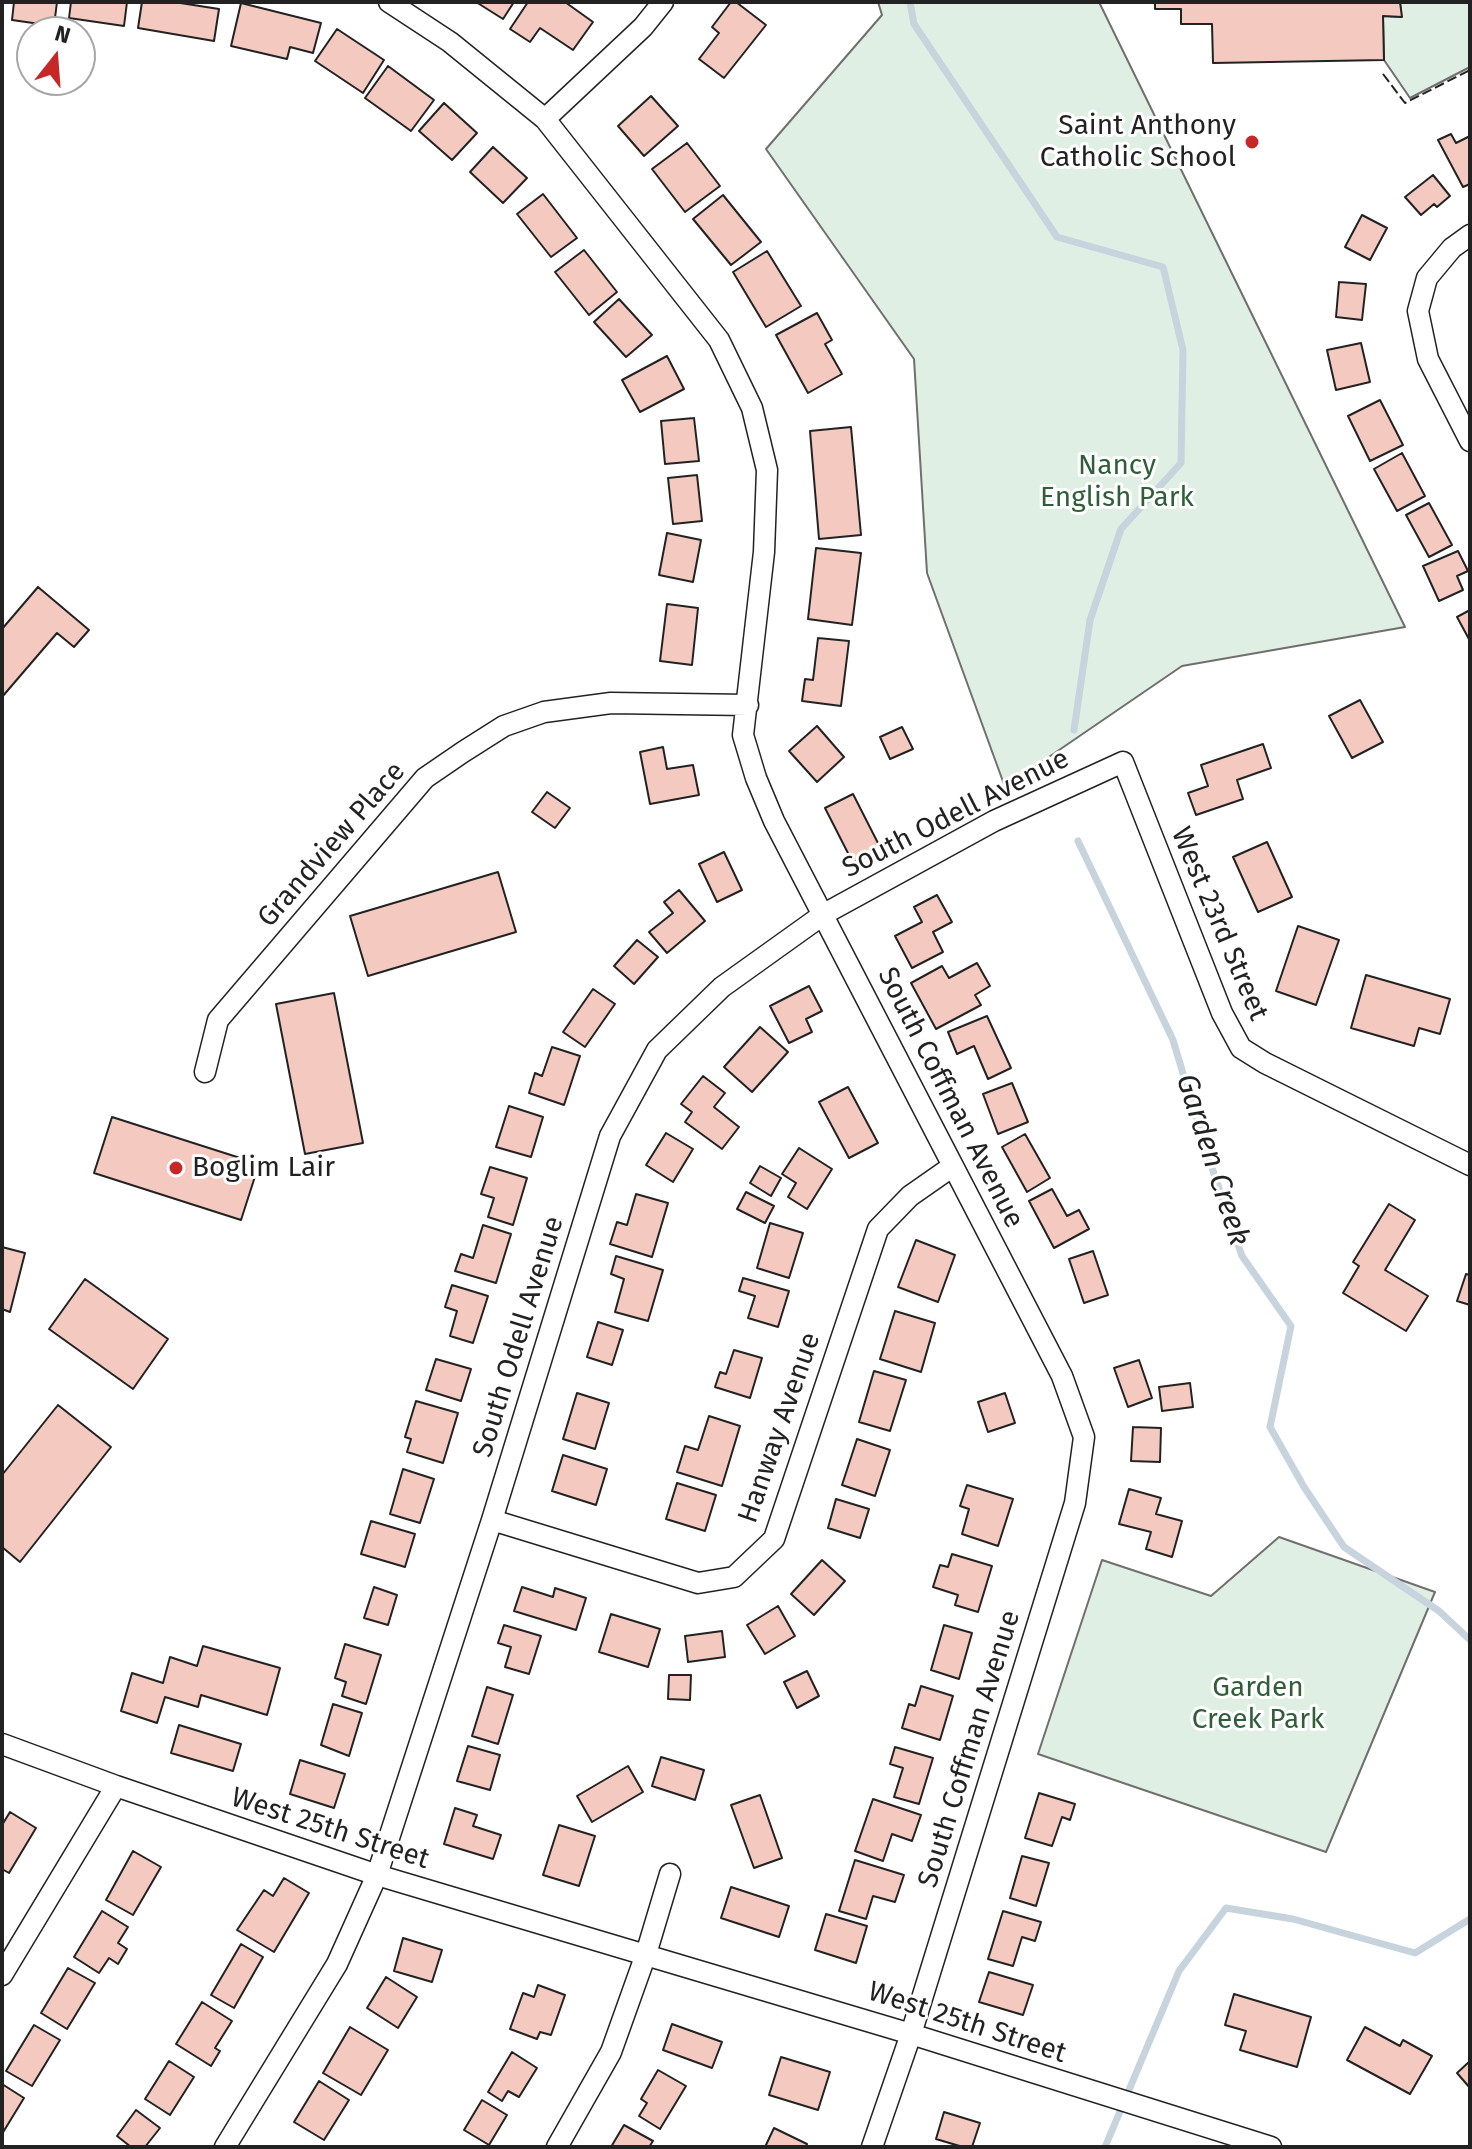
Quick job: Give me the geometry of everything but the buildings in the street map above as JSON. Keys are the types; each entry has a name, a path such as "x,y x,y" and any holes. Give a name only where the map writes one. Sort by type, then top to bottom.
{"street":[{"name":"South Coffman Avenue","path":"389,2 450,42 545,119 719,340 752,408 767,470 764,552 743,735 756,778 774,821 1062,1376 1084,1437 1075,1503 911,2034 872,2147"},
{"path":"545,119 643,27 663,2"},
{"path":"1470,235 1452,248 1427,278 1418,311 1428,359 1470,441"},
{"name":"Grandview Place","path":"205,1072 218,1020 425,778 463,752 504,726 544,712 611,703 748,705"},
{"name":"South Odell Avenue","path":"225,2147 337,1964 377,1875 492,1520 610,1136 657,1050 722,987 824,914 994,821 1123,762"},
{"name":"West 23rd Street","path":"1123,762 1222,1013 1241,1048 1265,1063 1470,1165"},
{"name":"Hanway Avenue","path":"492,1520 698,1583 734,1577 774,1539 878,1229 910,1196 953,1166"},
{"name":"West 25th Street","path":"2,1744 377,1875 911,2034 1271,2147"},
{"path":"2,1975 116,1786"},
{"path":"557,2147 611,2052 670,1874"}],"green space":[{"name":"Nancy English Park","path":"878,2 1099,2 1405,627 1182,666 1005,787 927,573 914,359 766,149 882,15"},
{"path":"1400,2 1470,2 1470,67 1410,98 1384,60 1383,16 1401,17"},
{"name":"Garden Creek Park","path":"1279,1537 1435,1592 1326,1852 1038,1754 1102,1560 1211,1596"}],"waterway":[{"name":"Garden Creek","path":"910,2 914,24 1057,237 1163,267 1183,350 1181,463 1121,529 1090,620 1074,730"},
{"name":"Garden Creek","path":"1078,841 1173,1040 1242,1256 1291,1326 1270,1427 1304,1487 1344,1547 1439,1611 1470,1640"},
{"name":"Garden Creek","path":"1105,2147 1179,1971 1226,1908 1293,1919 1415,1953 1470,1919"}],"fence":[{"path":"1383,74 1405,103 1470,70"}],"place":[{"name":"Saint Anthony Catholic School","path":"1252,142"},
{"name":"Boglim Lair","path":"176,1168"}]}
